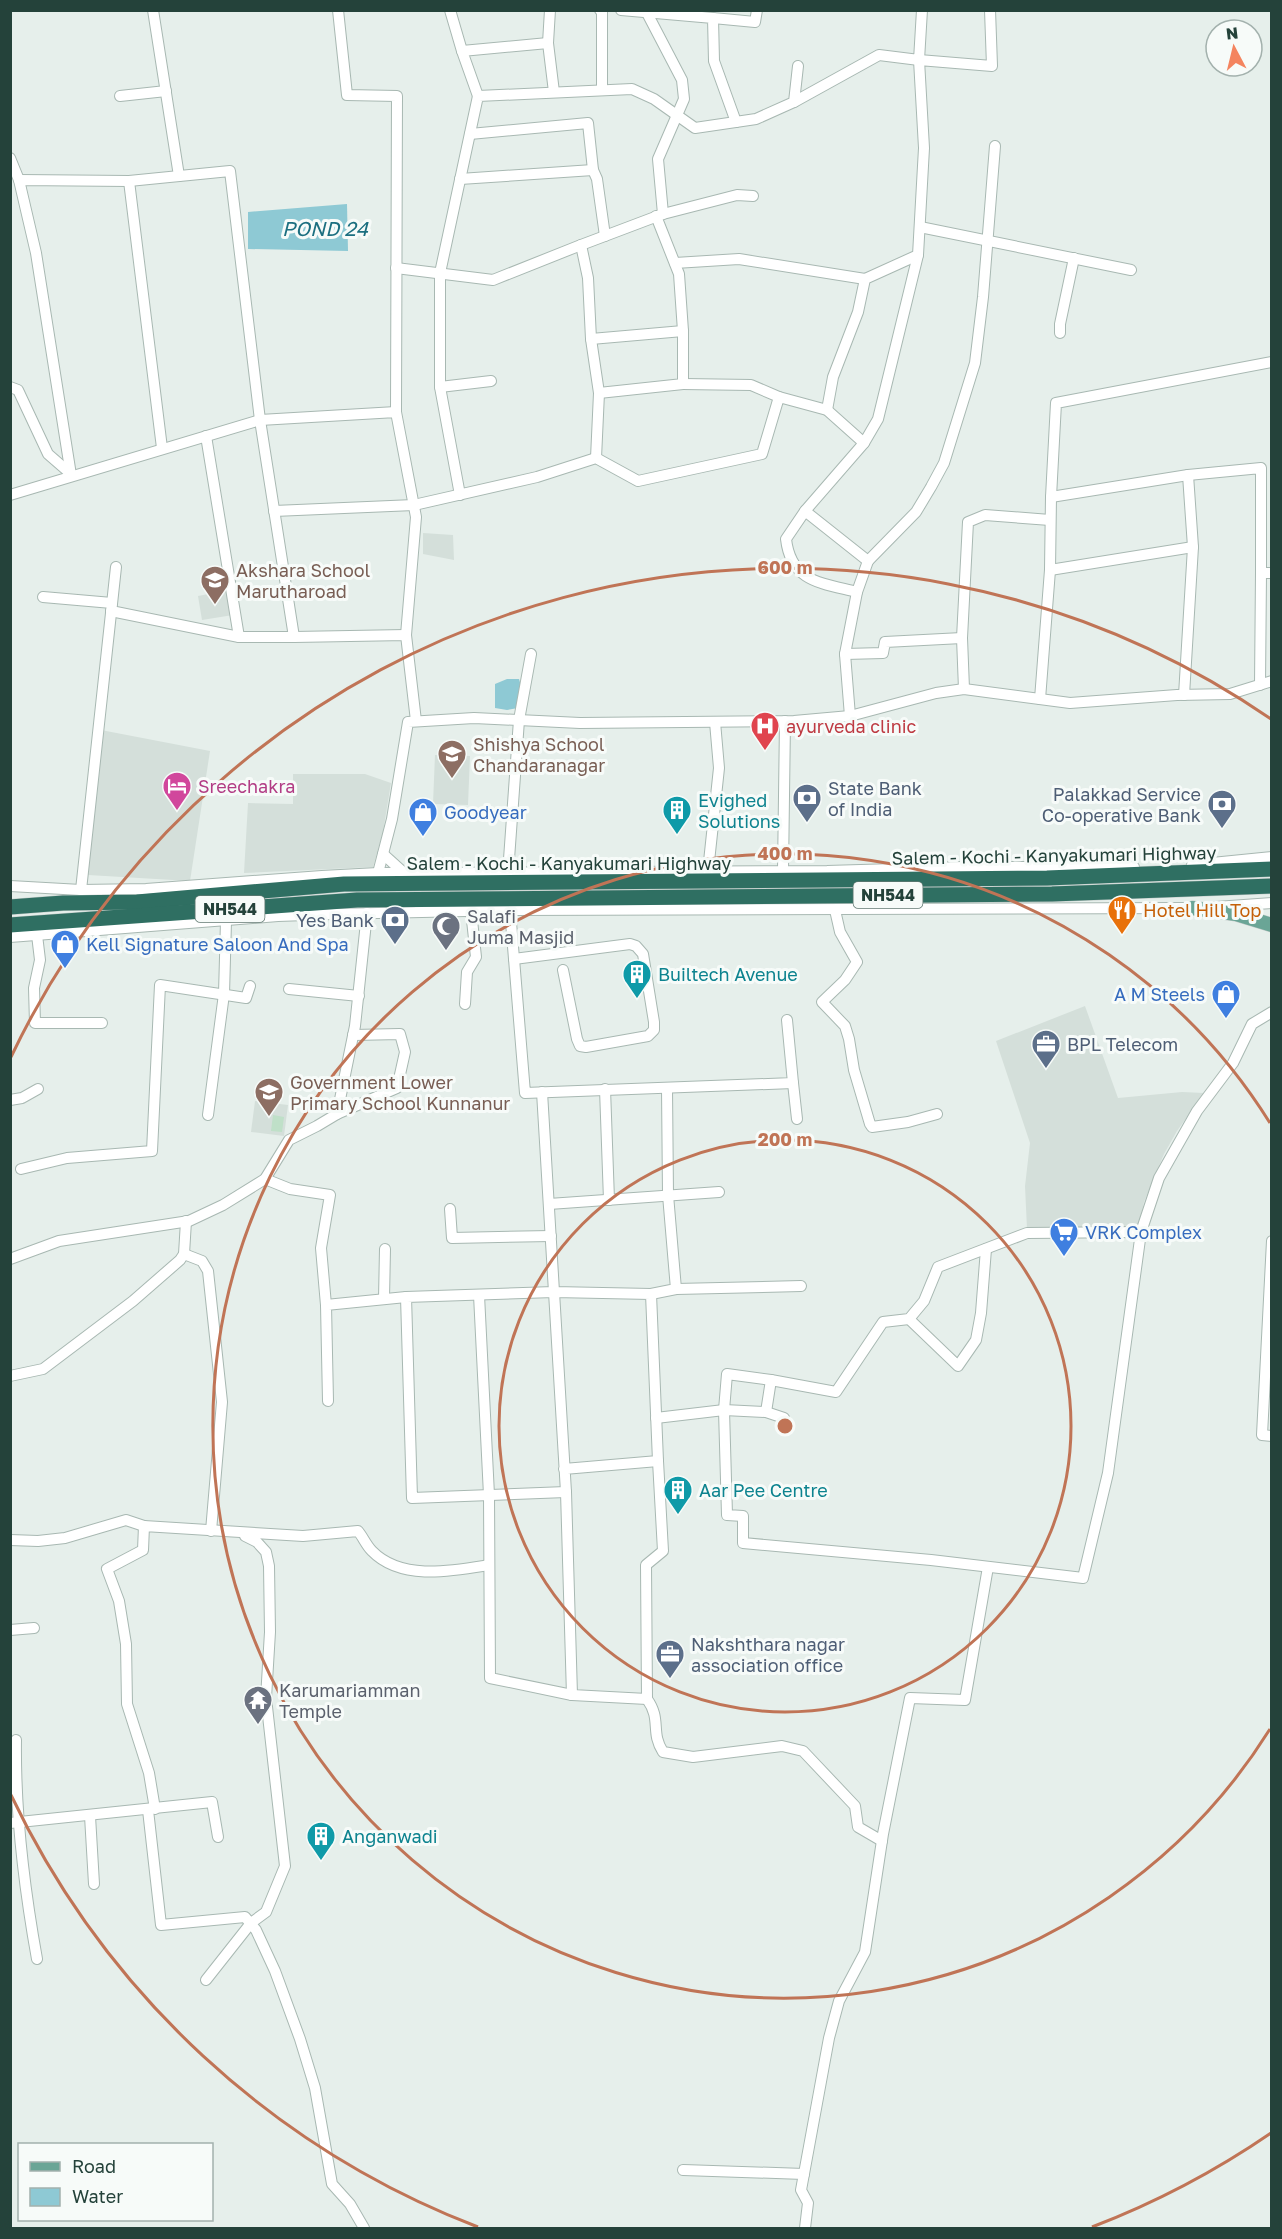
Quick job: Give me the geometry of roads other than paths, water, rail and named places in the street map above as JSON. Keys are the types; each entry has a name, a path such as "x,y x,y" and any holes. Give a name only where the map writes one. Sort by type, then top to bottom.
{"highway":[{"name":"Salem - Kochi - Kanyakumari Highway","path":"10,907 63,903 137,902 344,884 1047,878 1264,869"},
{"name":"Salem - Kochi - Kanyakumari Highway","path":"10,925 357,900 970,895 1265,886"}],"main road":[{"path":"1192,908 1236,914 1272,925"}],"street":[{"path":"153,10 179,176"},
{"path":"338,10 347,95 396,96 396,412 416,517 406,635 416,721"},
{"path":"450,10 478,96 440,273 440,387 460,495"},
{"path":"550,10 548,43 554,92"},
{"path":"602,90 601,11 613,10"},
{"path":"621,10 755,22 757,10"},
{"path":"741,21 752,10"},
{"path":"857,592 812,581 796,567 788,556 786,538 805,511 864,442 878,419 918,255 924,148 919,60 922,10"},
{"path":"478,96 632,89 654,99 695,128 756,119 794,102 879,55 992,66 990,10"},
{"path":"647,13 682,80 684,99 658,159 659,215 679,274 683,331 683,384"},
{"path":"713,18 714,61 736,122"},
{"path":"462,51 548,43"},
{"path":"794,102 798,66"},
{"path":"120,96 166,91"},
{"path":"470,134 588,123 593,170 597,179 605,236"},
{"path":"850,716 845,654 857,592 868,561 916,512 944,463 975,363 983,297 995,146"},
{"path":"10,158 19,180 36,253 71,475"},
{"path":"460,179 593,170"},
{"path":"19,180 129,181 230,171 260,420 294,637"},
{"path":"129,181 162,448"},
{"path":"396,268 493,280 659,215 737,195 753,196"},
{"path":"920,227 1131,270"},
{"path":"581,245 588,278 591,339 599,393 596,458"},
{"path":"675,263 739,259 865,279 918,255"},
{"path":"1060,333 1074,258"},
{"path":"827,410 833,376 858,312 865,279"},
{"path":"591,339 683,331"},
{"path":"1040,699 1050,570 1056,403 1272,362"},
{"path":"440,387 491,381"},
{"path":"599,393 683,384 751,385 779,397 827,410 864,442"},
{"path":"10,387 18,390 48,454 71,475"},
{"path":"274,511 414,506 537,477 596,458 638,481 762,454 779,397"},
{"path":"10,495 260,420 396,412"},
{"path":"206,436 239,637"},
{"path":"1051,497 1188,475 1261,468 1266,573 1260,685"},
{"path":"1184,695 1193,547 1188,475"},
{"path":"805,511 868,561"},
{"path":"964,689 962,638 968,522 985,515 1050,520"},
{"path":"1050,570 1193,547"},
{"path":"81,890 116,567"},
{"path":"43,597 111,607 239,637 406,635"},
{"path":"845,654 883,653 885,642 962,638"},
{"path":"508,873 519,720 531,654"},
{"path":"378,873 392,819 408,722 474,718 580,723 785,721 850,716 936,693 964,689 1070,704 1184,695 1230,694 1272,681"},
{"path":"783,871 785,721"},
{"path":"708,871 719,768 715,722"},
{"path":"383,854 404,873"},
{"path":"10,886 81,890 146,889 378,873 1165,867 1272,857"},
{"path":"10,937 278,916 367,913 510,910 1192,908 1272,903"},
{"path":"510,910 525,1093 793,1083"},
{"path":"835,910 840,932 857,962 845,980 822,1002 845,1026 854,1070 870,1124 872,1127 885,1126 937,1114"},
{"path":"465,1004 467,972 476,957 471,911"},
{"path":"337,1114 359,996 367,913"},
{"path":"208,1115 224,994 226,921"},
{"path":"38,935 40,960 34,988 35,1023 102,1023"},
{"path":"514,959 636,945 643,954 654,1030 648,1036 586,1047 580,1046 563,970"},
{"path":"21,1169 67,1158 152,1151 160,985 246,998 250,986"},
{"path":"289,989 359,996"},
{"path":"1141,1232 1027,1233 938,1268 924,1301 909,1319 883,1322 836,1392 727,1374 724,1410 727,1515 743,1516 743,1543 1083,1578 1108,1473 1141,1232 1159,1178 1197,1111 1233,1063 1252,1024 1272,1012"},
{"path":"787,1020 797,1119"},
{"path":"10,1259 59,1241 186,1221 223,1204 265,1179 289,1140 337,1114 397,1088 405,1052 400,1034 353,1035"},
{"path":"667,1088 668,1195 676,1289"},
{"path":"10,1100 22,1098 38,1089"},
{"path":"605,1089 609,1200"},
{"path":"542,1092 566,1492 572,1695"},
{"path":"265,1179 290,1189 330,1195 321,1248 326,1305 328,1401"},
{"path":"549,1204 719,1192"},
{"path":"450,1209 452,1238 551,1236"},
{"path":"10,1376 43,1369 133,1301 184,1254 186,1221"},
{"path":"1272,1241 1262,1436 1272,1436"},
{"path":"384,1299 385,1249"},
{"path":"909,1319 958,1366 976,1340 981,1313 986,1249"},
{"path":"184,1254 202,1261 208,1271 222,1402 211,1531"},
{"path":"326,1305 406,1297 554,1292 651,1294 676,1289 801,1286"},
{"path":"651,1294 663,1551 646,1565 647,1699 655,1710 657,1742 663,1752 693,1757 782,1746 803,1751 855,1806 858,1827 882,1841"},
{"path":"479,1295 489,1495 490,1678 572,1695 647,1699"},
{"path":"406,1297 412,1498 566,1492"},
{"path":"766,1412 771,1380"},
{"path":"656,1418 724,1410 766,1412 784,1418"},
{"path":"564,1469 658,1461"},
{"path":"10,1540 38,1541 65,1538 126,1520 144,1526 239,1533 303,1536 358,1531 371,1550 388,1563 406,1568 424,1572 489,1565"},
{"path":"144,1526 143,1550 107,1569 119,1601 126,1644 127,1704 149,1773 162,1925 245,1917 256,1930 275,1971 300,2038 315,2088 332,2184 350,2204 364,2229"},
{"path":"206,1980 250,1923 266,1912 285,1866 266,1698 270,1632 269,1566 266,1552 257,1542 239,1533"},
{"path":"805,2229 808,2203 801,2190 831,2029 839,2001 865,1952 882,1841 910,1698 965,1700 988,1567"},
{"path":"10,1629 34,1629"},
{"path":"14,1744 15,1823 37,1959"},
{"path":"15,1823 212,1802 218,1837"},
{"path":"90,1816 94,1884"},
{"path":"683,2170 804,2174"}],"water":[{"name":"POND 24","path":"347,204 348,251 248,249 248,212"},
{"path":"507,679 519,679 521,686 518,708 507,710 495,708 495,684"}],"place":[{"name":"Akshara School Marutharoad","path":"215,606"},
{"name":"ayurveda clinic","path":"765,752"},
{"name":"Shishya School Chandaranagar","path":"452,780"},
{"name":"Sreechakra","path":"177,812"},
{"name":"State Bank of India","path":"807,824"},
{"name":"Palakkad Service Co-operative Bank","path":"1222,830"},
{"name":"Evighed Solutions","path":"677,836"},
{"name":"Goodyear","path":"423,838"},
{"name":"Hotel Hill Top","path":"1122,936"},
{"name":"Yes Bank","path":"395,946"},
{"name":"Salafi Juma Masjid","path":"446,952"},
{"name":"Kell Signature Saloon And Spa","path":"65,970"},
{"name":"Builtech Avenue","path":"637,1000"},
{"name":"A M Steels","path":"1226,1020"},
{"name":"BPL Telecom","path":"1046,1070"},
{"name":"Government Lower Primary School Kunnanur","path":"269,1118"},
{"name":"VRK Complex","path":"1064,1258"},
{"name":"Aar Pee Centre","path":"678,1516"},
{"name":"Nakshthara nagar association office","path":"670,1680"},
{"name":"Karumariamman Temple","path":"258,1726"},
{"name":"Anganwadi","path":"321,1862"}]}
